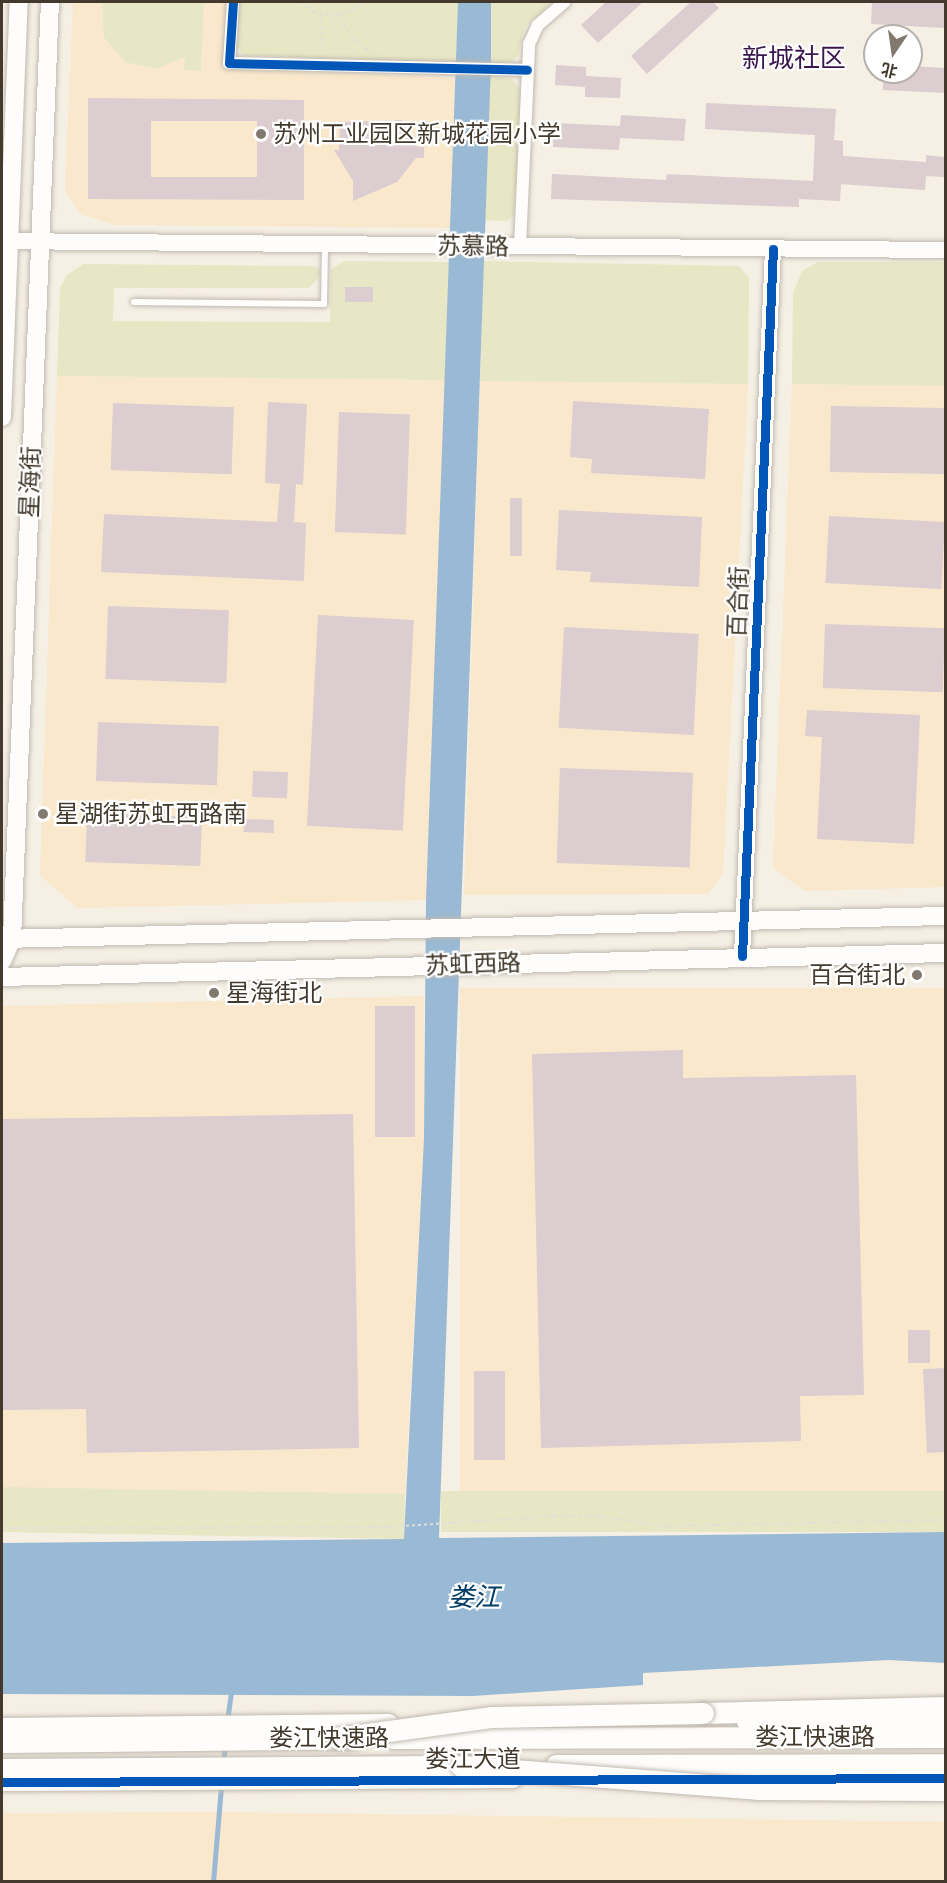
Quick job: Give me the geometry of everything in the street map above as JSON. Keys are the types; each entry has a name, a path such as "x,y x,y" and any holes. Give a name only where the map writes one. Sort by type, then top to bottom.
{"highway":[{"path":"337,1738 492,1718 945,1707"},
{"name":"娄江快速路","path":"2,1742 337,1738 945,1737"},
{"name":"娄江快速路","path":"2,1769 945,1764"},
{"path":"461,1766 757,1789 945,1790"}],"main road":[{"name":"星海街","path":"2,417 5,241 18,2"},
{"name":"星海街","path":"2,961 7,939 50,2"},
{"name":"苏慕路","path":"5,241 945,250"},
{"name":"百合街","path":"742,956 773,249"},
{"name":"苏虹西路","path":"7,939 945,916"},
{"name":"苏虹西路","path":"2,977 742,956 945,953"},
{"name":"娄江大道","path":"2,1727 945,1722"},
{"name":"娄江大道","path":"2,1782 945,1778"}],"street":[{"path":"233,2 229,63 527,70"},
{"path":"520,246 527,70 533,31 564,2"}],"lane":[{"path":"135,302 324,304 325,244"}],"path":[{"path":"302,2 320,14 337,14 353,10 362,2"},
{"path":"320,14 325,65"},
{"path":"337,14 360,45 393,66"},
{"path":"2,1528 388,1527 451,1525 497,1517 554,1516 598,1516 663,1526 945,1520"}],"shaded area":[{"name":"苏州工业园区新城花园小学","path":"73,2 227,2 223,68 455,78 450,228 115,225 80,214 65,190"},
{"path":"57,376 445,380 426,900 77,908 40,875"},
{"path":"480,381 748,384 723,874 708,894 464,895"},
{"path":"792,384 945,386 945,887 805,891 773,868"},
{"path":"460,988 945,988 945,1491 460,1491"},
{"path":"424,996 424,1138 405,1494 2,1497 2,1006"},
{"path":"223,1812 945,1822 945,1881 2,1881 2,1813"}],"green space":[{"path":"102,2 204,2 201,71 184,70 185,57 156,69 125,62 104,37"},
{"path":"240,2 458,2 456,64 243,55 237,46"},
{"path":"491,2 552,2 525,27 518,56 510,63 491,63"},
{"path":"490,76 512,79 521,91 514,216 506,221 485,220"},
{"path":"345,261 449,262 445,380 57,376 60,288 67,275 83,264 314,266 320,270 319,277 309,288 114,288 113,321 330,322 331,269"},
{"path":"484,261 739,266 749,278 748,384 480,381"},
{"path":"818,262 945,262 945,386 792,384 793,293 802,271"},
{"path":"2,1487 405,1494 404,1539 2,1532"},
{"path":"441,1491 945,1491 945,1532 441,1532"}],"water":[{"name":"娄江","path":"458,2 491,2 491,63 439,1538 945,1532 945,1663 889,1660 643,1673 643,1685 473,1696 2,1694 2,1543 404,1539 424,1138 426,900"}],"building":[{"path":"606,2 643,2 598,43 581,25"},
{"path":"691,2 713,2 719,8 647,74 631,56"},
{"path":"872,2 945,2 945,28 923,27 923,24 871,24"},
{"path":"556,65 586,67 586,76 621,78 620,98 585,97 585,87 555,85"},
{"path":"923,67 945,68 945,93 883,90 883,84 923,84"},
{"path":"88,98 304,100 304,200 88,199","holes":["151,121 257,121 257,177 151,177"]},
{"path":"706,103 836,109 834,140 843,141 843,156 926,162 926,155 945,157 945,177 926,176 925,190 841,184 840,201 799,199 799,207 551,199 552,174 666,180 667,174 813,181 815,135 705,129"},
{"path":"621,115 686,119 684,141 620,138 619,150 553,147 554,123 620,126"},
{"path":"402,120 417,147 424,147 424,158 416,158 397,182 353,201 353,181 334,150 339,150 340,122"},
{"path":"345,287 373,287 373,302 345,302"},
{"path":"573,401 709,409 705,479 591,473 592,459 570,457"},
{"path":"268,402 307,404 303,485 296,484 294,522 306,523 304,581 101,572 104,514 277,522 280,484 265,483"},
{"path":"113,403 234,407 232,474 111,470"},
{"path":"831,406 945,408 944,474 830,472"},
{"path":"339,412 410,414 406,534 335,532"},
{"path":"510,498 522,498 522,556 510,556"},
{"path":"559,510 702,517 699,587 590,582 591,572 556,570"},
{"path":"829,516 945,522 941,589 825,583"},
{"path":"108,606 229,610 226,683 105,679"},
{"path":"318,615 414,620 403,831 307,826"},
{"path":"825,624 945,628 943,692 823,688"},
{"path":"564,627 699,634 694,735 559,728"},
{"path":"807,710 920,715 914,844 817,839 822,737 805,736"},
{"path":"98,722 219,726 217,785 96,781"},
{"path":"560,768 693,773 690,868 557,863"},
{"path":"253,771 288,772 287,798 252,797"},
{"path":"87,813 202,817 200,866 85,862"},
{"path":"244,819 274,820 274,833 244,832"},
{"path":"375,1006 415,1006 415,1137 375,1137"},
{"path":"683,1050 683,1078 856,1075 864,1395 800,1396 801,1441 541,1448 532,1054"},
{"path":"353,1114 359,1448 87,1453 86,1409 2,1410 2,1119"},
{"path":"908,1330 930,1330 930,1363 908,1363"},
{"path":"945,1368 945,1452 927,1453 923,1369"},
{"path":"474,1371 505,1371 505,1460 474,1460"}],"waterway":[{"path":"227,1721 231,1691"},
{"path":"223,1763 225,1745"},
{"path":"213,1882 221,1786"}],"cycle path":[{"path":"233,2 229,63 527,70"},
{"path":"742,956 773,249"},
{"path":"2,1782 946,1778"}],"place":[{"name":"苏州工业园区新城花园小学","path":"261,134"},
{"name":"星湖街苏虹西路南","path":"43,814"},
{"name":"百合街北","path":"917,975"},
{"name":"星海街北","path":"214,993"}],"district":[{"name":"新城社区","path":"794,59"}]}
